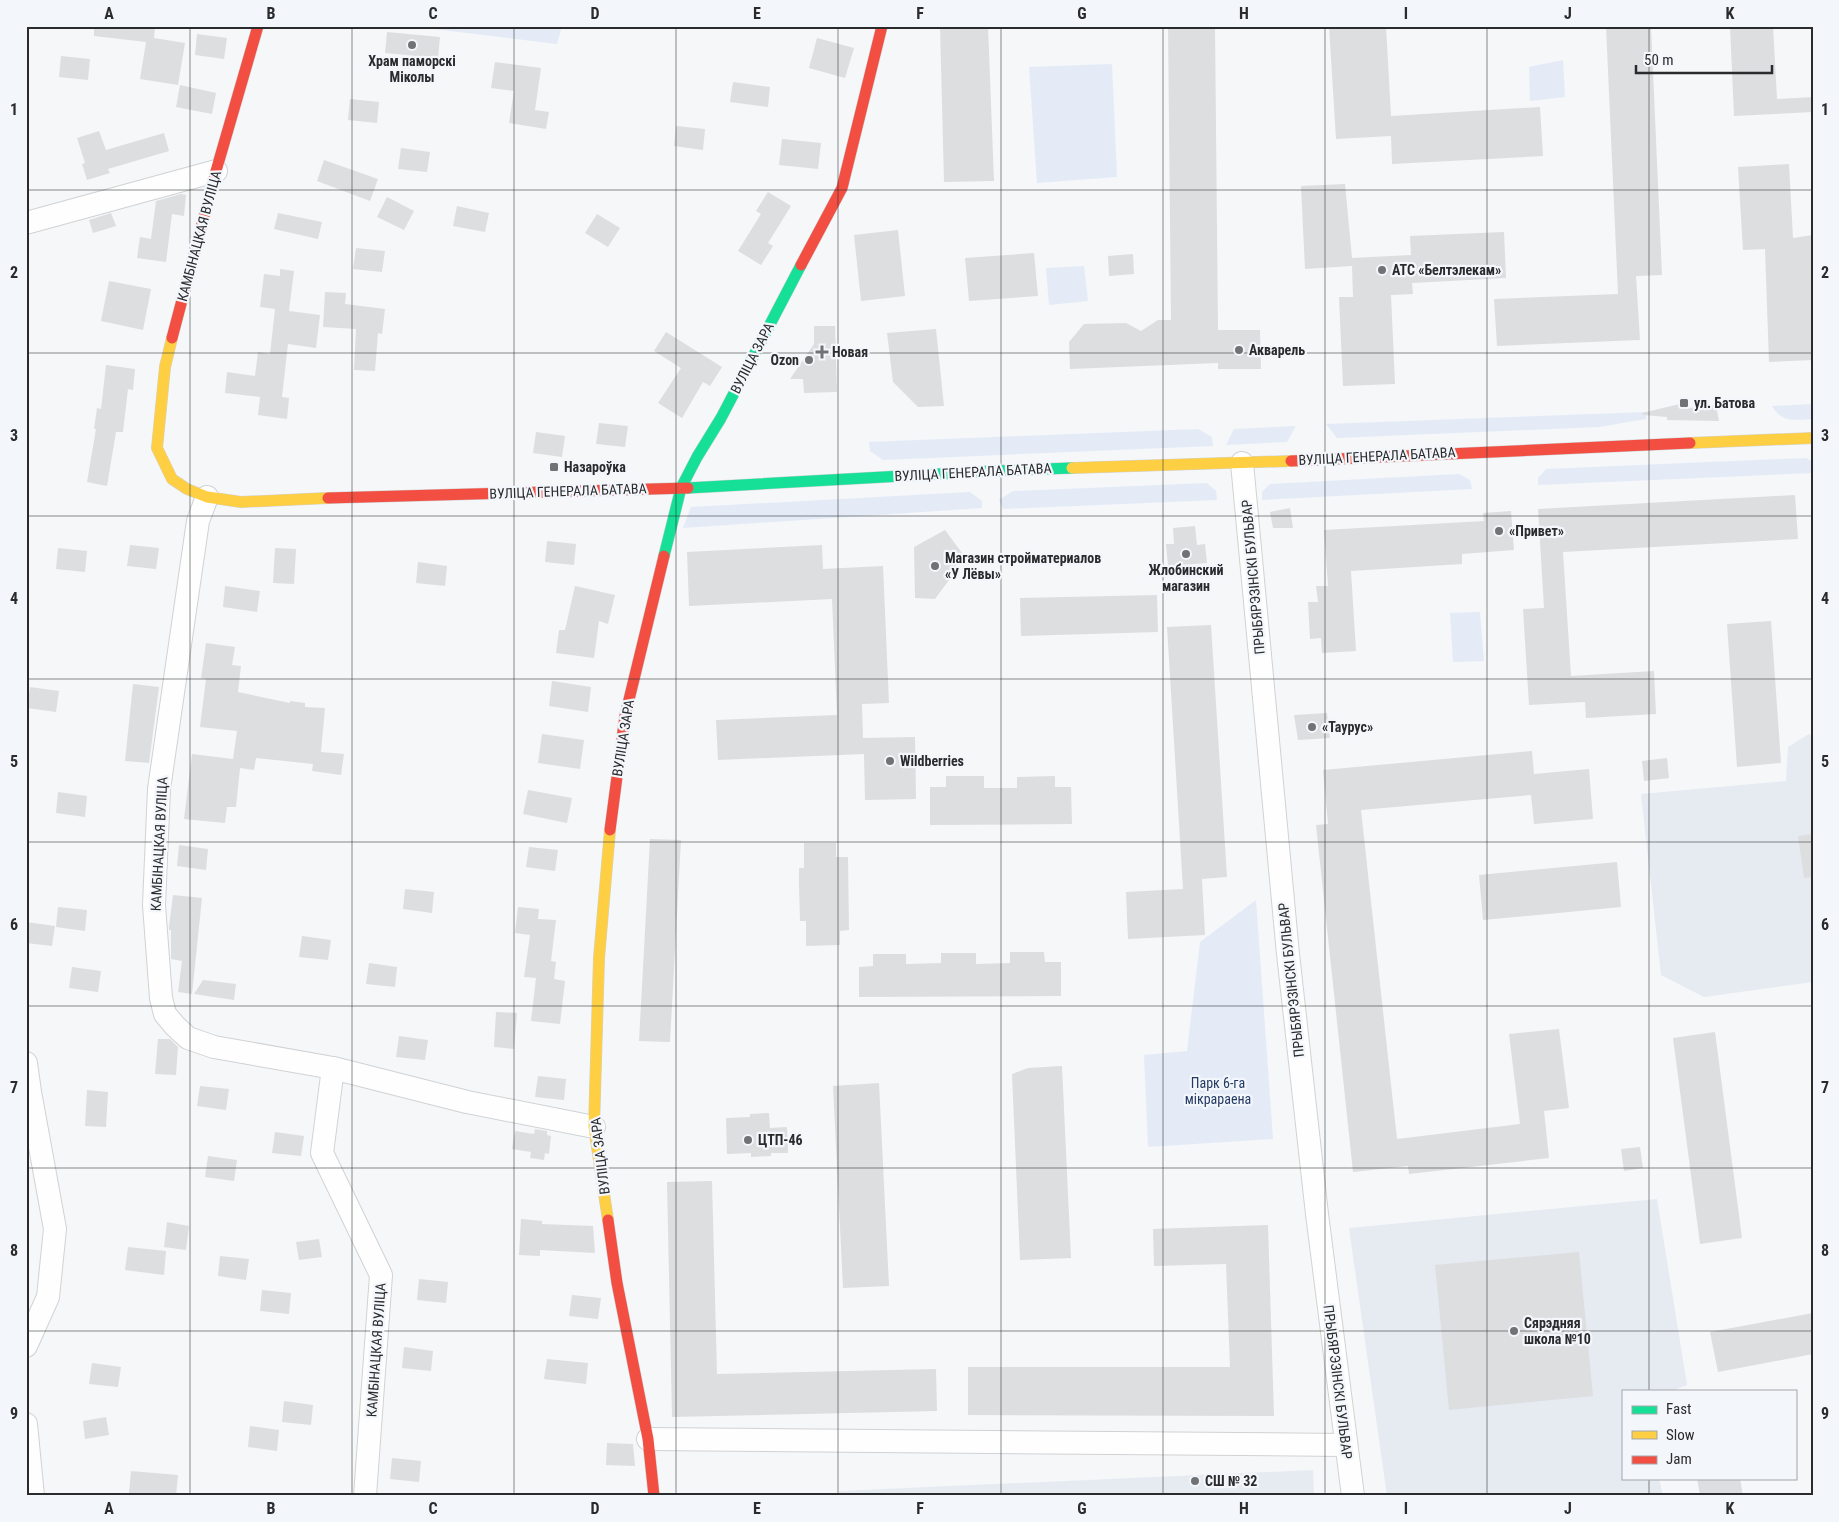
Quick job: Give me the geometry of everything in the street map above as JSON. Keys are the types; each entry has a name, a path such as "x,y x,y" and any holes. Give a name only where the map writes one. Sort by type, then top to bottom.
{"street":[{"name":"КАМБІНАЦКАЯ ВУЛІЦА","path":"157,448 165,367 216,171 258,26"},
{"name":"ВУЛІЦА ЗАРА","path":"654,1496 648,1439 617,1283 594,1127 599,958 611,816 625,716 681,488 721,418 842,188 882,26"},
{"path":"26,222 216,171"},
{"name":"ВУЛІЦА ГЕНЕРАЛА БАТАВА","path":"157,448 172,479 187,489 207,497 240,502 275,499 681,488 992,471 1242,463 1813,438"},
{"name":"ПРЫБЯРЭЗІНСКІ БУЛЬВАР","path":"1242,463 1288,954 1345,1445 1353,1496"},
{"name":"КАМБІНАЦКАЯ ВУЛІЦА","path":"207,497 198,520 159,789 154,905 161,998 165,1014 188,1038 214,1047 333,1068 467,1102 594,1127"},
{"path":"26,1063 55,1229 48,1297 26,1346"},
{"name":"КАМБІНАЦКАЯ ВУЛІЦА","path":"333,1068 322,1153 381,1275 365,1496"},
{"path":"26,1424 33,1496"},
{"path":"648,1439 1345,1445"}],"shaded area":[{"path":"1813,734 1813,982 1704,997 1661,975 1641,794 1786,781 1788,747 1807,735"},
{"path":"1657,1199 1687,1385 1674,1390 1622,1390 1622,1480 1659,1480 1663,1496 1387,1496 1349,1228"},
{"name":"СШ № 32","path":"1313,1470 1314,1496 839,1496 839,1491"}],"green space":[{"path":"409,26 562,26 557,44"},
{"path":"1563,60 1565,97 1530,101 1529,67"},
{"path":"1112,64 1117,177 1037,183 1029,67"},
{"path":"1084,266 1088,301 1049,305 1046,268"},
{"path":"1813,404 1813,419 1800,420 1785,418 1772,406"},
{"path":"1646,412 1646,419 1599,427 1337,438 1326,424"},
{"path":"1296,426 1287,442 1226,445 1234,429"},
{"path":"1198,429 1212,437 1213,446 883,460 870,451 869,442"},
{"path":"1806,458 1813,462 1813,473 1538,485 1538,478 1546,469"},
{"path":"1459,474 1470,480 1472,489 1262,500 1262,492 1270,484"},
{"path":"1207,483 1216,491 1217,500 1003,509 999,500 1013,491"},
{"path":"970,492 982,501 982,508 683,528 691,507"},
{"path":"1480,612 1484,661 1453,662 1450,613"},
{"name":"Парк 6-га мікрараена","path":"1256,900 1273,1139 1148,1147 1144,1055 1187,1051 1200,942"}],"building":[{"path":"94,26 155,26 154,38 185,43 178,85 140,79 146,42 94,36"},
{"path":"940,26 988,26 994,181 944,182"},
{"path":"1168,26 1215,26 1218,330 1260,330 1261,369 1218,369 1218,363 1070,369 1069,342 1084,324 1126,323 1141,331 1158,320 1171,320"},
{"path":"1329,26 1386,26 1391,116 1540,107 1543,156 1392,164 1391,136 1336,139"},
{"path":"1606,26 1651,26 1662,275 1636,276 1640,340 1497,346 1494,299 1618,294"},
{"path":"1730,26 1773,26 1777,99 1813,97 1813,112 1734,116"},
{"name":"Храм паморскі Міколы","path":"387,32 440,37 438,58 385,53"},
{"path":"197,34 227,38 224,59 195,55"},
{"path":"817,38 854,48 845,78 809,68"},
{"path":"61,56 90,59 88,80 59,77"},
{"path":"495,62 541,68 535,110 549,112 546,129 509,123 514,91 491,88"},
{"path":"733,82 770,87 768,107 730,102"},
{"path":"180,85 216,93 212,114 176,107"},
{"path":"350,99 379,102 377,123 348,120"},
{"path":"676,126 705,129 703,150 674,146"},
{"path":"99,131 106,150 164,133 169,151 108,169 110,173 87,180 82,164 85,163 77,138"},
{"path":"782,139 821,143 818,169 779,165"},
{"path":"401,148 430,152 427,172 398,169"},
{"path":"324,160 378,179 370,201 317,181"},
{"path":"1789,164 1793,238 1813,235 1813,360 1769,362 1765,249 1743,250 1738,167"},
{"path":"1345,184 1352,258 1411,255 1410,236 1504,232 1506,278 1412,283 1413,294 1391,295 1395,384 1343,386 1339,297 1353,297 1352,266 1305,269 1301,186"},
{"path":"768,192 791,206 768,243 773,246 761,265 738,251 761,214 756,211"},
{"path":"181,194 186,195 184,216 172,214 166,262 137,258 140,237 151,239 156,201"},
{"path":"387,197 414,211 404,230 377,217"},
{"path":"457,206 489,213 485,232 453,226"},
{"path":"111,213 116,226 93,233 89,220"},
{"path":"278,213 322,222 318,239 274,229"},
{"path":"597,214 620,228 608,247 585,233"},
{"path":"898,230 905,296 861,301 854,235"},
{"path":"356,248 385,251 382,272 353,269"},
{"path":"1034,253 1038,296 969,301 965,258"},
{"path":"1133,254 1134,274 1109,276 1108,256"},
{"path":"280,269 294,271 289,311 320,315 316,348 288,344 282,397 289,398 287,419 258,415 260,397 225,393 227,372 255,376 258,352 270,354 275,309 260,307 264,274 280,276"},
{"path":"109,281 151,289 143,330 101,321"},
{"path":"325,292 346,293 345,304 385,309 382,334 378,333 375,371 354,370 356,329 323,327"},
{"name":"Новая","path":"814,326 835,326 837,392 804,393 803,379 790,379 814,344"},
{"path":"936,329 944,406 918,407 893,382 887,333"},
{"path":"666,332 722,367 710,386 703,382 682,418 658,403 681,368 654,351"},
{"path":"106,365 135,369 133,390 128,389 123,432 116,432 107,486 87,482 96,429 94,429 97,408 101,409"},
{"path":"1684,403 1688,408 1716,405 1719,421 1667,420 1667,417 1643,415 1642,413"},
{"path":"599,423 628,426 625,447 596,444"},
{"path":"536,432 565,436 562,457 533,453"},
{"path":"1795,495 1798,539 1563,552 1571,676 1654,671 1656,714 1586,718 1585,702 1529,705 1523,609 1544,608 1538,509"},
{"path":"1290,508 1293,528 1273,528 1270,512"},
{"path":"1511,511 1514,550 1462,554 1462,564 1351,571 1356,651 1322,653 1321,638 1310,639 1308,602 1318,602 1316,586 1328,586 1324,530 1484,521 1483,513"},
{"name":"Жлобинский магазин","path":"1195,526 1197,545 1205,544 1207,563 1168,566 1166,544 1174,544 1173,528"},
{"name":"Магазин стройматериалов «У Лёвы»","path":"945,530 962,553 949,580 935,599 915,598 914,547"},
{"path":"547,541 576,544 574,565 545,562"},
{"path":"130,545 159,548 156,569 127,566"},
{"path":"822,545 823,569 883,566 889,703 862,704 863,738 915,737 916,799 865,800 864,754 718,760 716,720 837,715 832,599 689,606 687,552"},
{"path":"58,548 87,551 85,572 56,569"},
{"path":"275,548 296,549 294,584 273,583"},
{"path":"418,562 447,566 445,586 416,583"},
{"path":"225,586 260,591 257,612 223,607"},
{"path":"575,586 615,595 608,624 599,621 594,658 556,653 559,630 565,630"},
{"path":"1157,595 1158,632 1021,636 1020,598"},
{"path":"1771,621 1781,763 1737,767 1727,624"},
{"path":"1211,625 1227,877 1202,879 1205,935 1128,939 1126,892 1183,889 1167,627"},
{"path":"206,643 235,647 232,665 241,666 238,692 290,703 290,701 305,703 305,707 325,708 321,752 344,754 341,775 312,771 313,764 256,758 254,770 240,768 236,807 227,807 225,823 184,819 192,754 233,759 237,731 200,727 206,679 201,678"},
{"path":"552,681 591,687 588,712 549,706"},
{"path":"133,684 159,687 149,763 125,761"},
{"path":"30,687 59,691 56,712 27,708"},
{"name":"«Таурус»","path":"1327,713 1330,738 1298,740 1294,715"},
{"path":"542,734 584,740 580,769 538,763"},
{"path":"1532,751 1534,774 1589,769 1593,819 1534,824 1531,795 1361,810 1397,1139 1520,1124 1509,1034 1559,1029 1569,1108 1544,1111 1549,1158 1409,1174 1408,1166 1353,1172 1316,825 1328,824 1323,770"},
{"path":"1667,758 1669,778 1644,781 1642,761"},
{"path":"946,776 984,776 984,788 1017,788 1017,777 1055,776 1055,787 1071,787 1072,824 930,825 930,787 946,787"},
{"path":"528,790 572,798 567,823 523,814"},
{"path":"58,792 87,796 85,817 56,813"},
{"path":"1813,834 1813,877 1804,878 1798,836"},
{"path":"650,839 681,840 670,1042 639,1041"},
{"path":"804,843 836,843 836,857 848,857 849,930 840,931 840,945 806,946 806,921 800,921 799,885 799,868 804,868"},
{"path":"179,845 208,849 206,870 177,866"},
{"path":"529,847 558,850 555,871 526,867"},
{"path":"1617,862 1621,907 1483,920 1479,875"},
{"path":"405,889 434,892 432,913 403,909"},
{"path":"173,895 202,898 192,994 178,992 182,961 171,959 171,930 169,930 169,927"},
{"path":"58,907 87,910 85,931 56,927"},
{"path":"518,907 539,909 538,919 556,920 551,961 556,962 554,979 565,981 560,1024 531,1021 536,978 524,977 530,935 515,933"},
{"path":"26,922 55,926 52,946 26,943"},
{"path":"302,936 331,940 328,960 299,957"},
{"path":"1010,952 1044,952 1045,962 1061,962 1061,996 859,997 859,967 873,966 873,954 906,954 906,964 941,963 941,953 976,953 976,964 1010,963"},
{"path":"369,963 397,967 395,987 366,984"},
{"path":"72,967 101,971 98,992 69,988"},
{"path":"203,980 236,984 234,1000 194,994"},
{"path":"496,1012 517,1013 514,1049 494,1047"},
{"path":"1715,1032 1742,1238 1700,1244 1673,1038"},
{"path":"399,1036 428,1040 425,1060 396,1057"},
{"path":"158,1039 170,1039 178,1047 176,1075 155,1074"},
{"path":"1062,1066 1071,1258 1020,1260 1012,1074 1028,1068"},
{"path":"538,1076 566,1079 564,1100 535,1097"},
{"path":"879,1083 889,1286 843,1288 833,1086"},
{"path":"200,1086 229,1089 226,1110 197,1106"},
{"path":"87,1090 108,1092 106,1127 85,1126"},
{"name":"ЦТП-46","path":"769,1113 770,1128 787,1127 788,1153 771,1153 771,1156 751,1157 751,1153 727,1154 726,1118 750,1117 750,1114"},
{"path":"535,1129 547,1131 547,1135 551,1136 549,1154 545,1153 544,1160 530,1158 531,1152 512,1149 515,1131 534,1134"},
{"path":"275,1132 304,1136 301,1156 272,1153"},
{"path":"1640,1147 1643,1168 1624,1171 1621,1149"},
{"path":"208,1156 237,1160 234,1181 205,1177"},
{"path":"712,1181 717,1374 936,1369 937,1411 672,1417 667,1182"},
{"path":"521,1219 542,1221 542,1224 593,1226 595,1253 540,1250 540,1256 519,1255"},
{"path":"167,1222 189,1226 186,1250 164,1247"},
{"path":"1268,1225 1274,1416 968,1415 968,1367 1230,1367 1226,1264 1154,1266 1153,1229"},
{"path":"319,1239 322,1257 299,1260 296,1242"},
{"path":"128,1247 166,1251 164,1275 125,1270"},
{"name":"Сярэдняя школа №10","path":"1579,1252 1593,1396 1449,1410 1435,1265"},
{"path":"220,1256 249,1259 246,1280 218,1276"},
{"path":"419,1279 448,1282 446,1303 417,1300"},
{"path":"262,1290 291,1293 289,1314 260,1311"},
{"path":"572,1295 601,1298 598,1319 569,1316"},
{"path":"1813,1313 1813,1354 1718,1372 1710,1332"},
{"path":"404,1347 433,1351 431,1371 402,1368"},
{"path":"547,1359 588,1363 586,1384 544,1379"},
{"path":"92,1363 121,1367 118,1387 89,1384"},
{"path":"284,1401 313,1405 311,1425 282,1422"},
{"path":"106,1417 109,1435 85,1439 83,1421"},
{"path":"250,1426 279,1430 277,1451 248,1447"},
{"path":"607,1443 633,1444 635,1466 606,1465"},
{"path":"392,1458 421,1461 419,1482 390,1479"},
{"path":"131,1471 178,1475 176,1496 129,1493"},
{"path":"1697,1480 1740,1480 1743,1496 1700,1496"}],"traffic: fast":[{"path":"664,556 681,488 721,418 801,265"},
{"path":"688,488 1072,468"}],"traffic: slow":[{"path":"172,338 165,367 157,448 172,479 187,489 207,497 241,502 328,498"},
{"path":"1690,443 1813,438"},
{"path":"1072,468 1291,461"},
{"path":"608,1220 594,1127 599,958 610,830"}],"traffic: jam":[{"path":"172,338 216,171 258,26"},
{"path":"801,265 842,188 882,26"},
{"path":"1291,461 1690,443"},
{"path":"328,498 688,488"},
{"path":"610,830 625,716 664,556"},
{"path":"608,1220 617,1283 648,1439 654,1496"}],"place":[{"name":"Храм паморскі Міколы","path":"412,45"},
{"name":"АТС «Белтэлекам»","path":"1382,270"},
{"name":"Акварель","path":"1239,350"},
{"name":"Новая","path":"822,352"},
{"name":"Ozon","path":"809,360"},
{"name":"ул. Батова","path":"1684,403"},
{"name":"Назароўка","path":"554,467"},
{"name":"«Привет»","path":"1499,531"},
{"name":"Жлобинский магазин","path":"1186,554"},
{"name":"Магазин стройматериалов «У Лёвы»","path":"935,566"},
{"name":"«Таурус»","path":"1312,727"},
{"name":"Wildberries","path":"890,761"},
{"name":"ЦТП-46","path":"748,1140"},
{"name":"Сярэдняя школа №10","path":"1514,1331"},
{"name":"СШ № 32","path":"1195,1481"}]}
